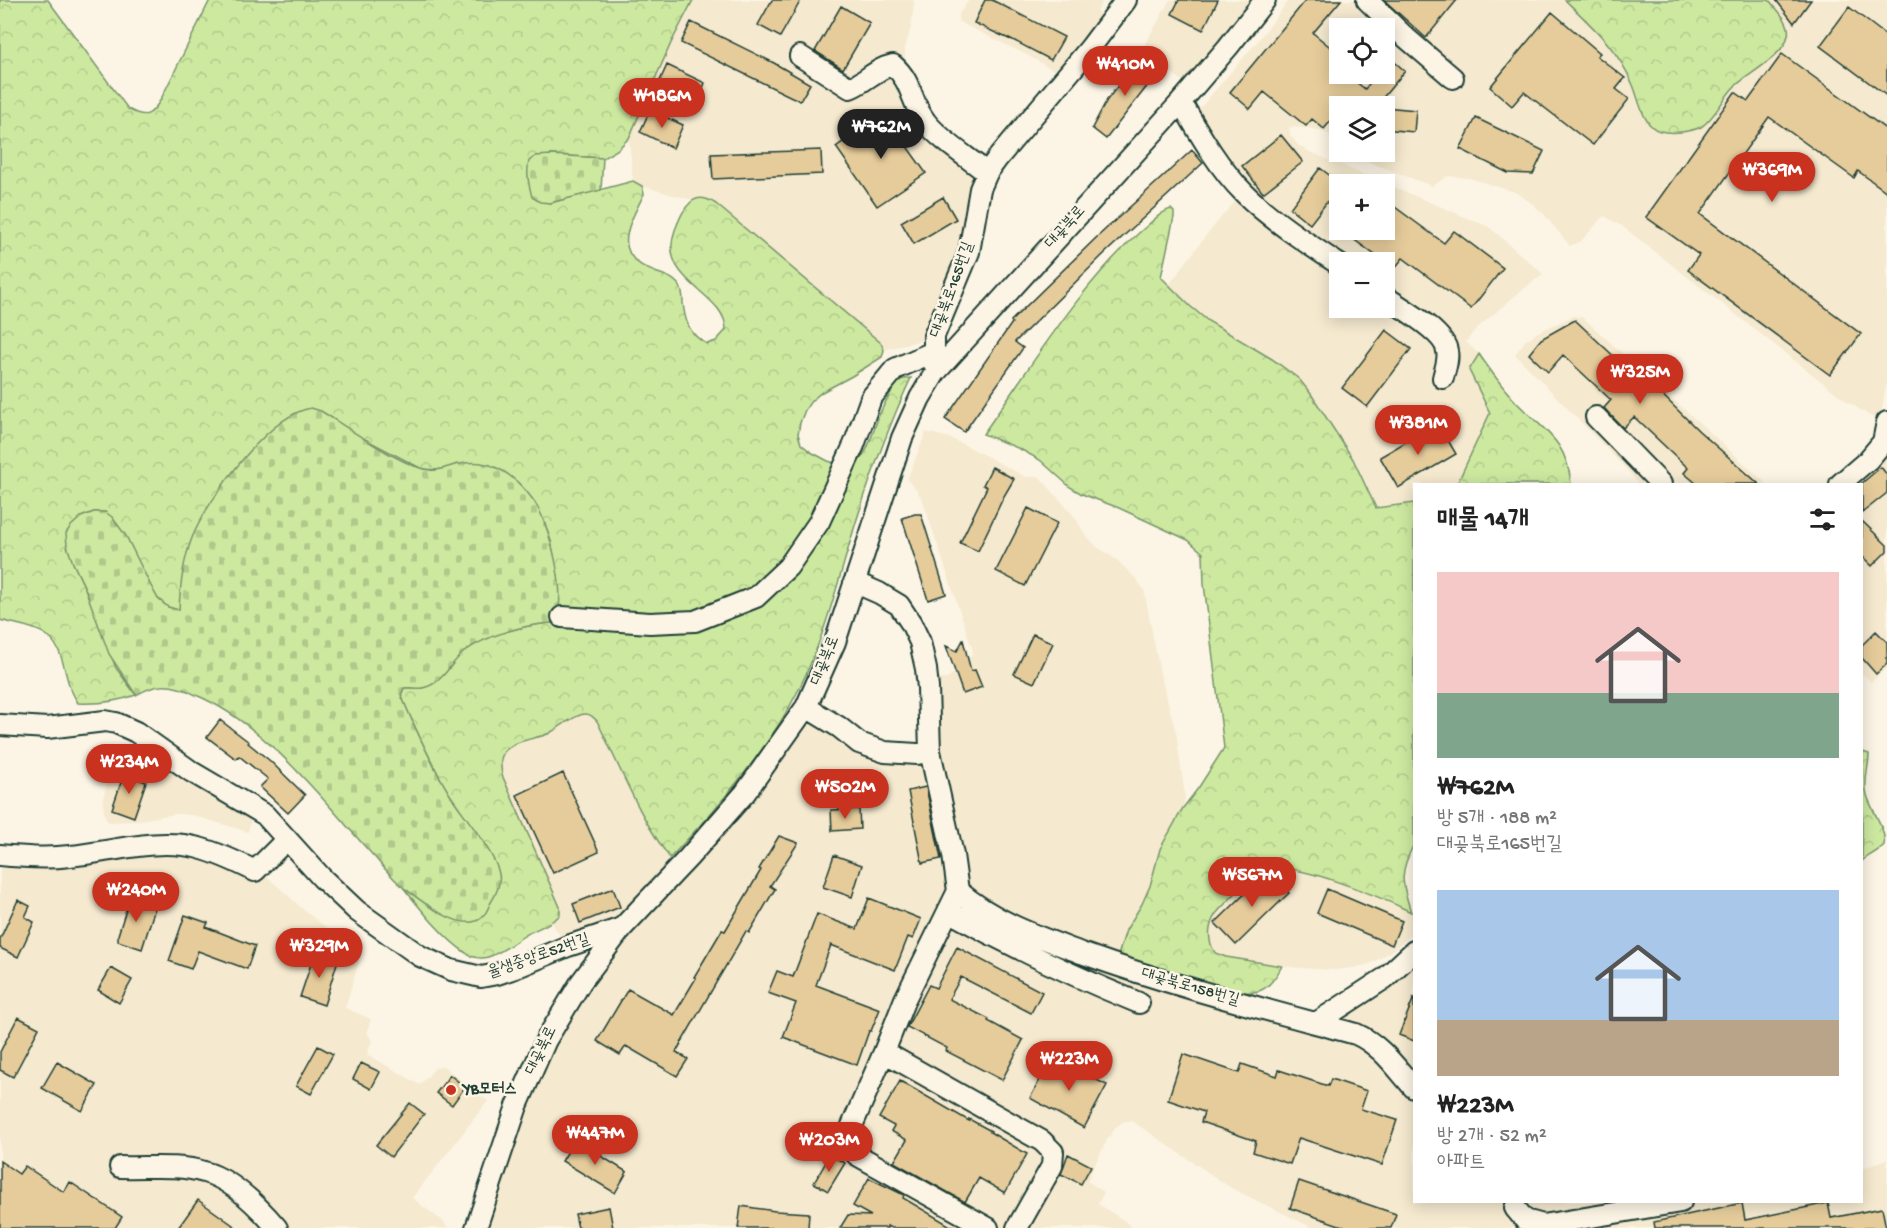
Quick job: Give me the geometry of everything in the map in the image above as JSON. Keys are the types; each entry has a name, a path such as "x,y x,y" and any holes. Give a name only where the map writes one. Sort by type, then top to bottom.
{"street":[{"name":"대곶북로165번길","path":"935,373 934,336 969,252 980,189 987,173 1090,48 1126,0"},
{"name":"대곶북로","path":"476,1228 517,1106 546,1040 580,982 622,928 745,793 806,707 835,642 902,438 920,398 935,373 1181,102 1264,0"},
{"path":"1367,0 1452,78"},
{"path":"800,57 850,88 862,83 881,68 893,65 902,73 925,121 987,173"},
{"path":"1181,102 1218,161 1244,193 1291,231 1329,257"},
{"path":"1395,304 1423,323 1447,348 1448,360 1443,378"},
{"path":"562,618 650,623 694,621 756,597 788,567 819,522 854,445 871,398 895,369 933,352"},
{"path":"1596,417 1660,483"},
{"path":"1841,483 1868,460 1883,442 1886,431"},
{"path":"854,582 899,605 920,642 928,688 930,751 953,855 958,891 905,999 848,1136 849,1146 857,1155 988,1228"},
{"path":"806,707 839,727 859,743 885,752 917,754 930,751"},
{"name":"율생중앙로52번길","path":"0,725 47,728 105,721 126,727 219,789 265,815 344,899 377,926 420,956 451,970 481,977 506,971 568,946 622,928"},
{"path":"0,855 67,857 175,844 199,848 224,856 255,871 286,838"},
{"name":"대곶북로158번길","path":"958,891 978,908 1008,924 1143,975 1219,998 1356,1034 1380,1049 1413,1087"},
{"path":"948,911 1006,944 1138,1003"},
{"path":"1316,1023 1385,978 1413,952"},
{"path":"884,1052 1042,1141 1053,1152 1052,1166 1017,1228"},
{"path":"120,1167 203,1171 224,1179 267,1216 277,1228"},
{"path":"1513,1205 1525,1220 1543,1225 1675,1203"},
{"path":"1513,1205 1516,1228"}],"shaded area":[{"path":"693,0 913,0 911,27 905,48 905,69 929,117 987,166 970,233 927,336 922,340 884,350 881,343 716,204 700,197 693,200 670,194 633,181 629,138 671,43"},
{"path":"969,0 1103,0 1097,11 1103,19 1065,65 1053,70 959,22 959,14"},
{"path":"1170,0 1254,0 1227,36 1185,83 1146,53 1144,46"},
{"path":"1289,0 1565,0 1610,44 1632,83 1645,116 1704,125 1733,88 1749,75 1788,23 1769,0 1887,0 1887,379 1881,415 1877,419 1844,399 1622,226 1604,216 1581,241 1570,246 1543,213 1515,192 1469,178 1448,176 1432,186 1370,162 1395,162 1395,96 1329,96 1329,134 1308,128 1289,127 1290,135 1298,145 1329,162 1363,174 1329,174 1329,240 1395,240 1395,188 1489,227 1543,274 1475,330 1466,342 1479,354 1469,370 1490,413 1457,483 1413,483 1413,503 1376,509 1353,459 1299,379 1208,321 1169,285 1248,185 1194,115 1257,42"},
{"path":"1573,316 1582,317 1766,483 1637,483 1515,354 1526,340"},
{"path":"926,432 949,438 969,447 1026,477 1039,476 1075,517 1084,533 1096,546 1118,561 1144,590 1160,673 1176,732 1185,797 1183,808 1160,849 1150,886 1126,930 1117,959 1004,914 966,886 937,748 934,680 946,679 967,664 973,651 923,501 907,480"},
{"path":"1881,455 1887,456 1887,668 1871,682 1863,674 1863,483 1848,483"},
{"path":"592,715 597,721 650,828 670,858 617,917 604,924 561,937 552,923 560,915 500,766 506,750 514,745 564,725 576,716"},
{"path":"812,720 923,759 958,897 1319,1033 1369,1002 1413,961 1413,1203 1863,1203 1863,1169 1887,1159 1887,1228 1313,1228 1231,1188 1132,1121 1124,1121 1116,1127 1107,1140 1087,1181 1104,1192 1098,1204 1132,1228 485,1228 516,1133 542,1070 559,1036 583,998 643,921 753,797 806,724"},
{"path":"132,753 147,754 182,777 252,815 248,832 192,815 175,814 133,821 109,822 104,813 103,801 110,766 115,760"},
{"path":"168,849 262,872 305,911 361,955 345,1008 371,1019 367,1032 372,1041 367,1054 420,1085 435,1068 443,1066 488,1101 412,1198 445,1223 447,1228 0,1228 0,860"},
{"path":"1283,868 1338,882 1392,902 1413,913 1413,934 1370,964 1337,970 1298,968 1226,957 1215,953 1208,935 1212,921 1219,910 1257,874 1269,869"}],"green space":[{"path":"0,0 48,0 128,109 144,115 151,112 161,99 210,0 693,0 671,43 629,138 617,150 603,158 551,155 550,203 633,181 642,186 644,194 629,228 628,248 632,257 641,265 670,278 679,285 689,327 707,344 716,341 726,330 723,317 683,274 675,262 672,248 675,230 683,211 691,202 701,198 716,204 881,343 884,350 882,357 822,392 811,401 805,410 798,434 801,444 828,461 851,468 857,463 865,452 880,413 898,380 911,378 875,467 824,628 799,689 757,757 706,819 670,858 639,809 597,721 585,714 548,734 513,745 504,752 501,760 502,775 560,907 560,915 498,953 485,958 477,958 457,947 432,922 402,886 433,909 483,917 498,886 423,744 401,695 404,688 420,688 435,682 464,652 494,636 529,626 551,623 559,608 558,577 551,541 535,503 468,463 440,470 422,469 365,439 244,459 217,494 197,529 185,566 180,611 168,607 158,599 105,512 94,512 81,517 73,563 116,668 136,695 107,702 78,703 71,690 59,652 51,639 35,629 0,620"},
{"path":"1565,0 1769,0 1785,21 1788,35 1785,43 1773,57 1733,88 1706,124 1686,131 1665,132 1649,124 1620,60 1595,29"},
{"path":"536,156 603,158 601,190 550,203 540,202 532,197 528,175 529,161"},
{"path":"1171,209 1174,217 1161,277 1208,321 1272,359 1299,379 1353,459 1376,508 1413,503 1413,846 1403,877 1411,912 1361,890 1317,875 1280,868 1267,870 1242,886 1221,908 1211,924 1210,941 1215,953 1226,957 1282,966 1269,985 1259,991 1246,993 1117,959 1126,930 1150,886 1160,849 1183,808 1224,748 1204,584 1203,553 1188,540 1119,508 1082,494 1070,487 1040,460 983,434 1080,297 1124,247"},
{"path":"1479,354 1511,396 1559,446 1569,469 1571,483 1457,483 1490,413 1469,370"},
{"path":"311,408 321,411 359,436 419,468 434,470 460,464 479,463 491,465 508,474 534,501 550,538 557,568 560,596 558,612 551,623 517,629 483,641 464,652 435,683 422,688 404,688 401,695 442,781 492,856 499,874 494,897 485,914 476,921 459,921 438,912 404,888 290,764 245,724 221,708 188,691 170,686 154,687 136,695 109,654 67,546 66,533 81,517 94,512 105,512 112,517 126,536 158,599 168,607 179,610 186,556 192,538 211,502 241,461 259,442 294,414"},
{"path":"1863,752 1869,754 1867,795 1881,826 1884,839 1882,847 1863,860"}],"building":[{"path":"772,0 801,0 780,37 758,25"},
{"path":"985,0 992,0 1064,37 1051,60 974,23"},
{"path":"1179,0 1218,0 1203,30 1172,14"},
{"path":"1306,0 1341,0 1313,33 1329,46 1329,84 1359,84 1365,89 1369,84 1394,84 1384,96 1329,96 1329,123 1324,129 1312,119 1306,126 1264,92 1250,109 1230,92"},
{"path":"1384,0 1457,0 1426,38"},
{"path":"1776,0 1811,0 1794,23"},
{"path":"841,6 870,23 843,69 815,51"},
{"path":"1849,7 1887,36 1887,96 1820,46"},
{"path":"1552,12 1600,53 1597,56 1625,78 1616,89 1629,99 1593,145 1524,92 1512,106 1490,87"},
{"path":"691,22 774,63 810,84 800,101 681,43"},
{"path":"1782,54 1887,130 1887,192 1858,171 1854,178 1769,117 1700,214 1861,334 1830,375 1688,270 1699,255 1646,217 1735,92 1748,101"},
{"path":"1141,56 1159,71 1106,139 1092,128 1107,100"},
{"path":"1395,62 1405,71 1395,83"},
{"path":"667,65 705,83 697,102 658,85"},
{"path":"1395,108 1416,110 1414,132 1395,130"},
{"path":"650,110 683,125 673,148 640,132"},
{"path":"883,113 926,173 877,206 836,147"},
{"path":"1476,118 1544,151 1533,174 1508,173 1460,149"},
{"path":"1281,135 1303,162 1263,193 1242,166"},
{"path":"821,150 822,174 713,179 711,154"},
{"path":"1192,150 1203,163 1104,254 1015,342 1023,348 964,432 945,419 1012,323 1011,321 1096,238"},
{"path":"1320,168 1329,175 1329,199 1310,224 1290,208"},
{"path":"943,197 956,219 914,244 901,222"},
{"path":"1395,207 1444,243 1454,231 1503,268 1471,309 1403,258 1395,268 1395,252 1371,252 1355,240 1395,240"},
{"path":"1575,320 1634,375 1638,371 1699,431 1758,483 1696,483 1684,473 1688,468 1634,417 1623,428 1604,408 1611,400 1563,355 1548,372 1529,354 1541,339"},
{"path":"1386,330 1411,349 1367,407 1342,388"},
{"path":"1438,423 1456,454 1398,488 1380,457"},
{"path":"992,467 1014,479 978,551 960,543 987,487 983,485"},
{"path":"1881,467 1887,475 1887,493 1863,512 1863,483"},
{"path":"1028,508 1057,523 1025,586 996,571"},
{"path":"921,514 946,594 928,600 902,518"},
{"path":"1863,522 1887,545 1887,551 1872,566 1863,557"},
{"path":"1876,631 1887,642 1887,664 1876,674 1863,659 1863,644"},
{"path":"1033,634 1053,643 1034,683 1014,674"},
{"path":"963,640 971,671 975,670 982,687 963,694 946,646 957,651"},
{"path":"220,720 249,742 305,795 288,813 260,787 268,779 239,756 236,759 207,737"},
{"path":"563,773 599,852 553,873 517,795"},
{"path":"124,774 146,782 134,817 112,809"},
{"path":"926,787 941,859 922,863 908,791"},
{"path":"859,809 860,829 832,831 831,810"},
{"path":"779,836 798,843 770,886 775,889 749,933 746,931 676,1052 688,1059 677,1076 626,1046 620,1055 597,1041 628,989 674,1015 696,978 694,977 722,930 725,931"},
{"path":"834,855 862,865 852,897 823,887"},
{"path":"1268,871 1289,893 1236,945 1215,923"},
{"path":"613,888 620,907 580,923 573,904"},
{"path":"1327,889 1402,921 1392,945 1317,913"},
{"path":"130,897 156,905 142,949 118,941"},
{"path":"869,898 921,919 913,939 908,937 895,970 831,945 816,985 880,1009 869,1031 857,1065 783,1037 796,1003 768,993 777,971 793,977 817,914 857,929"},
{"path":"18,900 30,906 25,917 34,922 18,957 0,948 0,939"},
{"path":"185,915 208,923 206,927 255,946 247,969 198,951 191,969 169,961"},
{"path":"957,947 1042,992 1031,1013 961,977 949,999 989,1019 988,1021 1023,1040 1002,1080 946,1051 947,1048 907,1027 929,985 936,988"},
{"path":"315,952 338,960 324,1005 300,997"},
{"path":"111,968 132,980 119,1003 98,990"},
{"path":"1413,1000 1413,1041 1399,1035"},
{"path":"18,1017 39,1028 13,1077 0,1070 0,1052"},
{"path":"318,1046 333,1054 311,1094 296,1086"},
{"path":"1183,1054 1239,1073 1242,1064 1277,1076 1279,1070 1328,1086 1331,1079 1367,1091 1361,1109 1397,1120 1382,1165 1299,1138 1290,1164 1253,1152 1256,1141 1201,1122 1204,1112 1168,1100"},
{"path":"1052,1058 1107,1085 1084,1128 1030,1098"},
{"path":"57,1062 97,1085 82,1111 42,1088"},
{"path":"361,1063 380,1072 371,1089 353,1079"},
{"name":"YB모터스","path":"450,1075 465,1087 452,1105 436,1093"},
{"path":"900,1081 969,1121 969,1119 991,1131 1027,1154 1005,1193 979,1178 965,1202 894,1162 907,1140 891,1131 894,1126 879,1118"},
{"path":"410,1103 424,1114 391,1157 376,1145"},
{"path":"575,1140 627,1172 615,1193 562,1161"},
{"path":"1068,1154 1091,1166 1081,1184 1061,1174"},
{"path":"830,1155 845,1163 828,1191 814,1183"},
{"path":"0,1161 19,1174 25,1166 64,1192 70,1182 122,1217 115,1228 0,1228"},
{"path":"869,1178 904,1195 903,1198 954,1228 891,1228 887,1226 887,1228 840,1228 848,1215 871,1216 853,1206"},
{"path":"1299,1181 1396,1214 1391,1228 1348,1228 1290,1208"},
{"path":"198,1200 237,1228 178,1228"},
{"path":"1742,1203 1745,1220 1828,1203 1831,1218 1882,1208 1886,1228 1655,1228 1654,1222"},
{"path":"741,1206 809,1213 808,1228 738,1228"},
{"path":"609,1207 613,1228 578,1228 575,1214"}],"place":[{"name":"YB모터스","path":"451,1090"}]}
